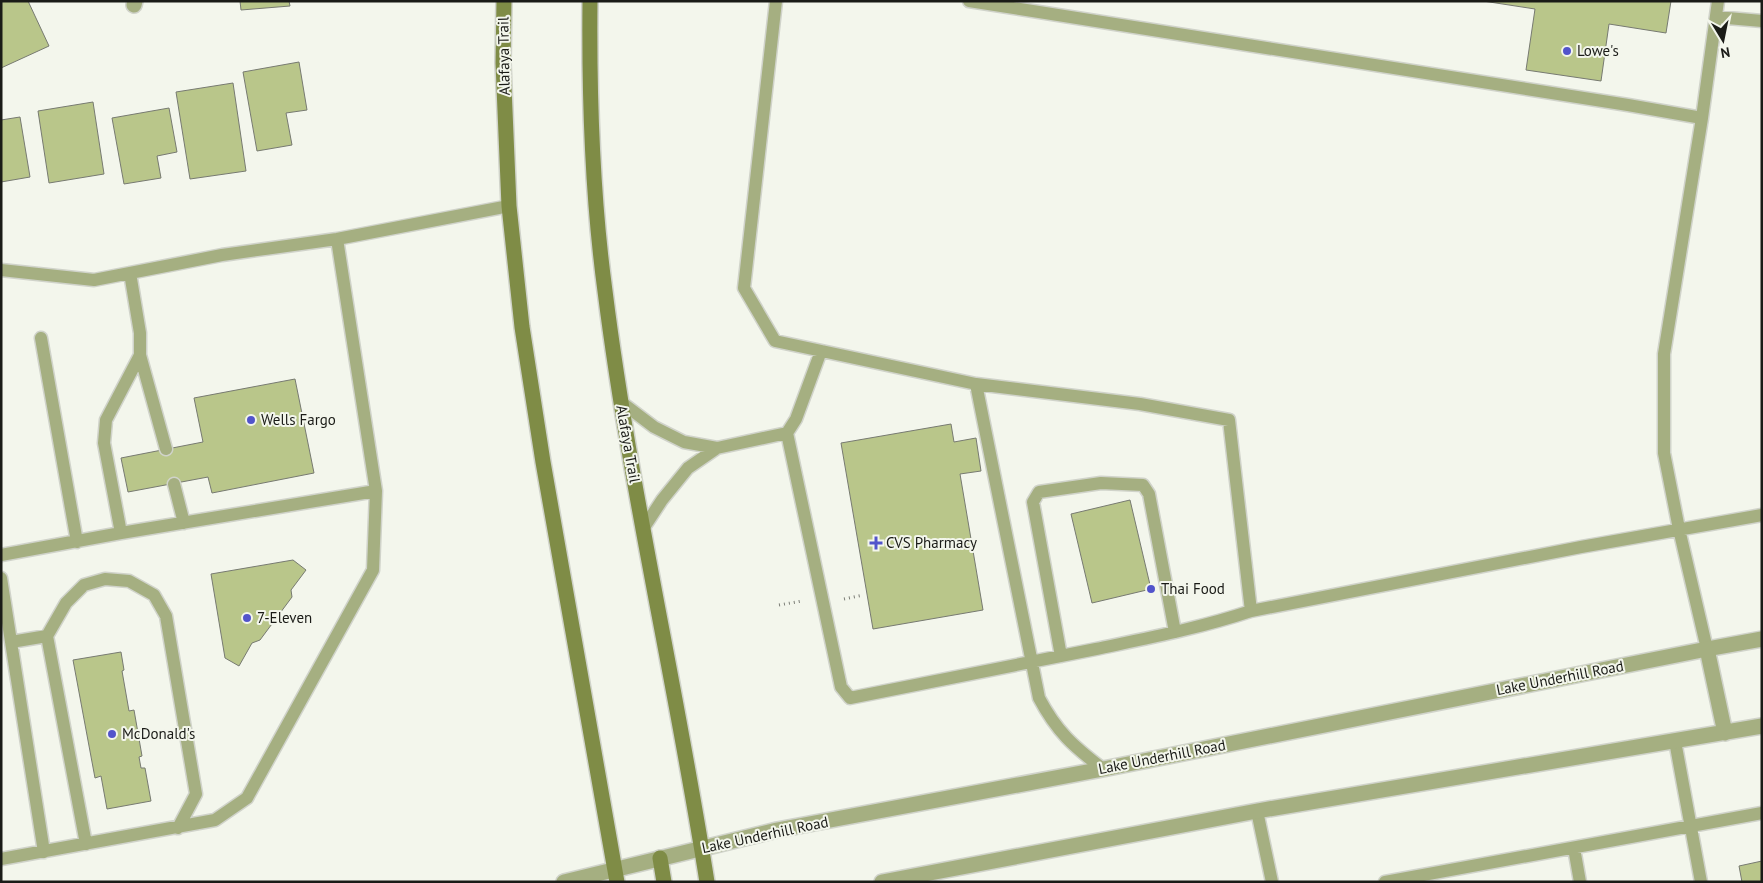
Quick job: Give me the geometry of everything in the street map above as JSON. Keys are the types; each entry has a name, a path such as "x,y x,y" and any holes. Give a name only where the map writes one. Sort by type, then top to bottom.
{"main road":[{"name":"Alafaya Trail","path":"504,1 503,63 509,206 522,327 543,462 616,876"},
{"name":"Alafaya Trail","path":"590,1 593,168 604,290 643,529 707,882"},
{"path":"660,858 664,882"}],"street":[{"name":"Lake Underhill Road","path":"564,882 616,876 660,858 777,830 1102,769 1762,639"},
{"path":"1708,649 1725,733"},
{"path":"882,882 1257,811 1762,726"}],"lane":[{"path":"776,1 744,288 775,341 976,384 1140,404 1229,420 1251,611"},
{"path":"969,1 1619,103 1702,118"},
{"path":"1708,649 1679,529 1664,452 1664,354 1702,118 1718,1"},
{"path":"1716,17 1762,21"},
{"path":"1,270 94,280 222,255 337,239 509,206"},
{"path":"1,859 215,820 247,798 373,570 376,491 337,239"},
{"path":"130,272 140,333 140,355 166,449"},
{"path":"41,338 77,542"},
{"path":"821,351 796,419 787,433 841,687 850,698 1175,632 1216,623 1251,611 1679,529 1762,515"},
{"path":"121,533 104,443 106,420 140,355"},
{"path":"976,384 1040,698 1050,718 1074,747 1102,769"},
{"path":"621,402 654,427 684,442 717,448 787,433"},
{"path":"643,529 662,500 688,468 717,448"},
{"path":"1061,656 1034,502 1039,492 1101,483 1143,485 1149,494 1175,632"},
{"path":"174,484 184,523"},
{"path":"1,555 376,491"},
{"path":"1,578 44,852"},
{"path":"86,844 47,636 66,603 84,584 105,579 129,581 154,596 166,616 196,794 178,828"},
{"path":"11,642 47,636"},
{"path":"1675,741 1701,882"},
{"path":"1257,811 1272,882"},
{"path":"1385,882 1762,813"},
{"path":"1574,848 1580,882"}],"path":[{"path":"836,600 863,595"},
{"path":"778,605 803,600"}],"building":[{"path":"1,1 28,1 49,46 1,68"},
{"path":"240,1 289,1 290,6 241,10"},
{"name":"Lowe's","path":"1483,1 1671,1 1666,33 1609,24 1601,81 1526,70 1535,9"},
{"path":"299,62 307,110 286,113 292,145 257,151 243,72"},
{"path":"233,83 246,171 190,179 176,92"},
{"path":"93,102 104,174 49,183 38,111"},
{"path":"169,108 177,152 157,156 161,178 124,184 112,118"},
{"path":"20,117 30,177 1,182 1,120"},
{"name":"Wells Fargo","path":"295,379 314,473 212,493 208,477 128,492 121,458 203,442 194,398"},
{"name":"CVS Pharmacy","path":"951,424 954,442 976,438 981,471 960,474 983,610 873,629 841,443"},
{"path":"1130,500 1151,589 1092,603 1071,514"},
{"name":"7-Eleven","path":"293,560 306,570 291,590 292,597 260,640 252,643 239,666 225,658 211,574"},
{"name":"McDonald's","path":"121,652 124,670 122,671 129,711 134,710 142,756 139,757 141,768 145,768 151,801 107,809 101,776 95,778 73,660"},
{"path":"1762,861 1762,882 1742,882 1739,866"}],"place":[{"name":"Lowe's","path":"1567,51"},
{"name":"Wells Fargo","path":"251,420"},
{"name":"CVS Pharmacy","path":"876,543"},
{"name":"Thai Food","path":"1151,589"},
{"name":"7-Eleven","path":"247,618"},
{"name":"McDonald's","path":"112,734"}]}
